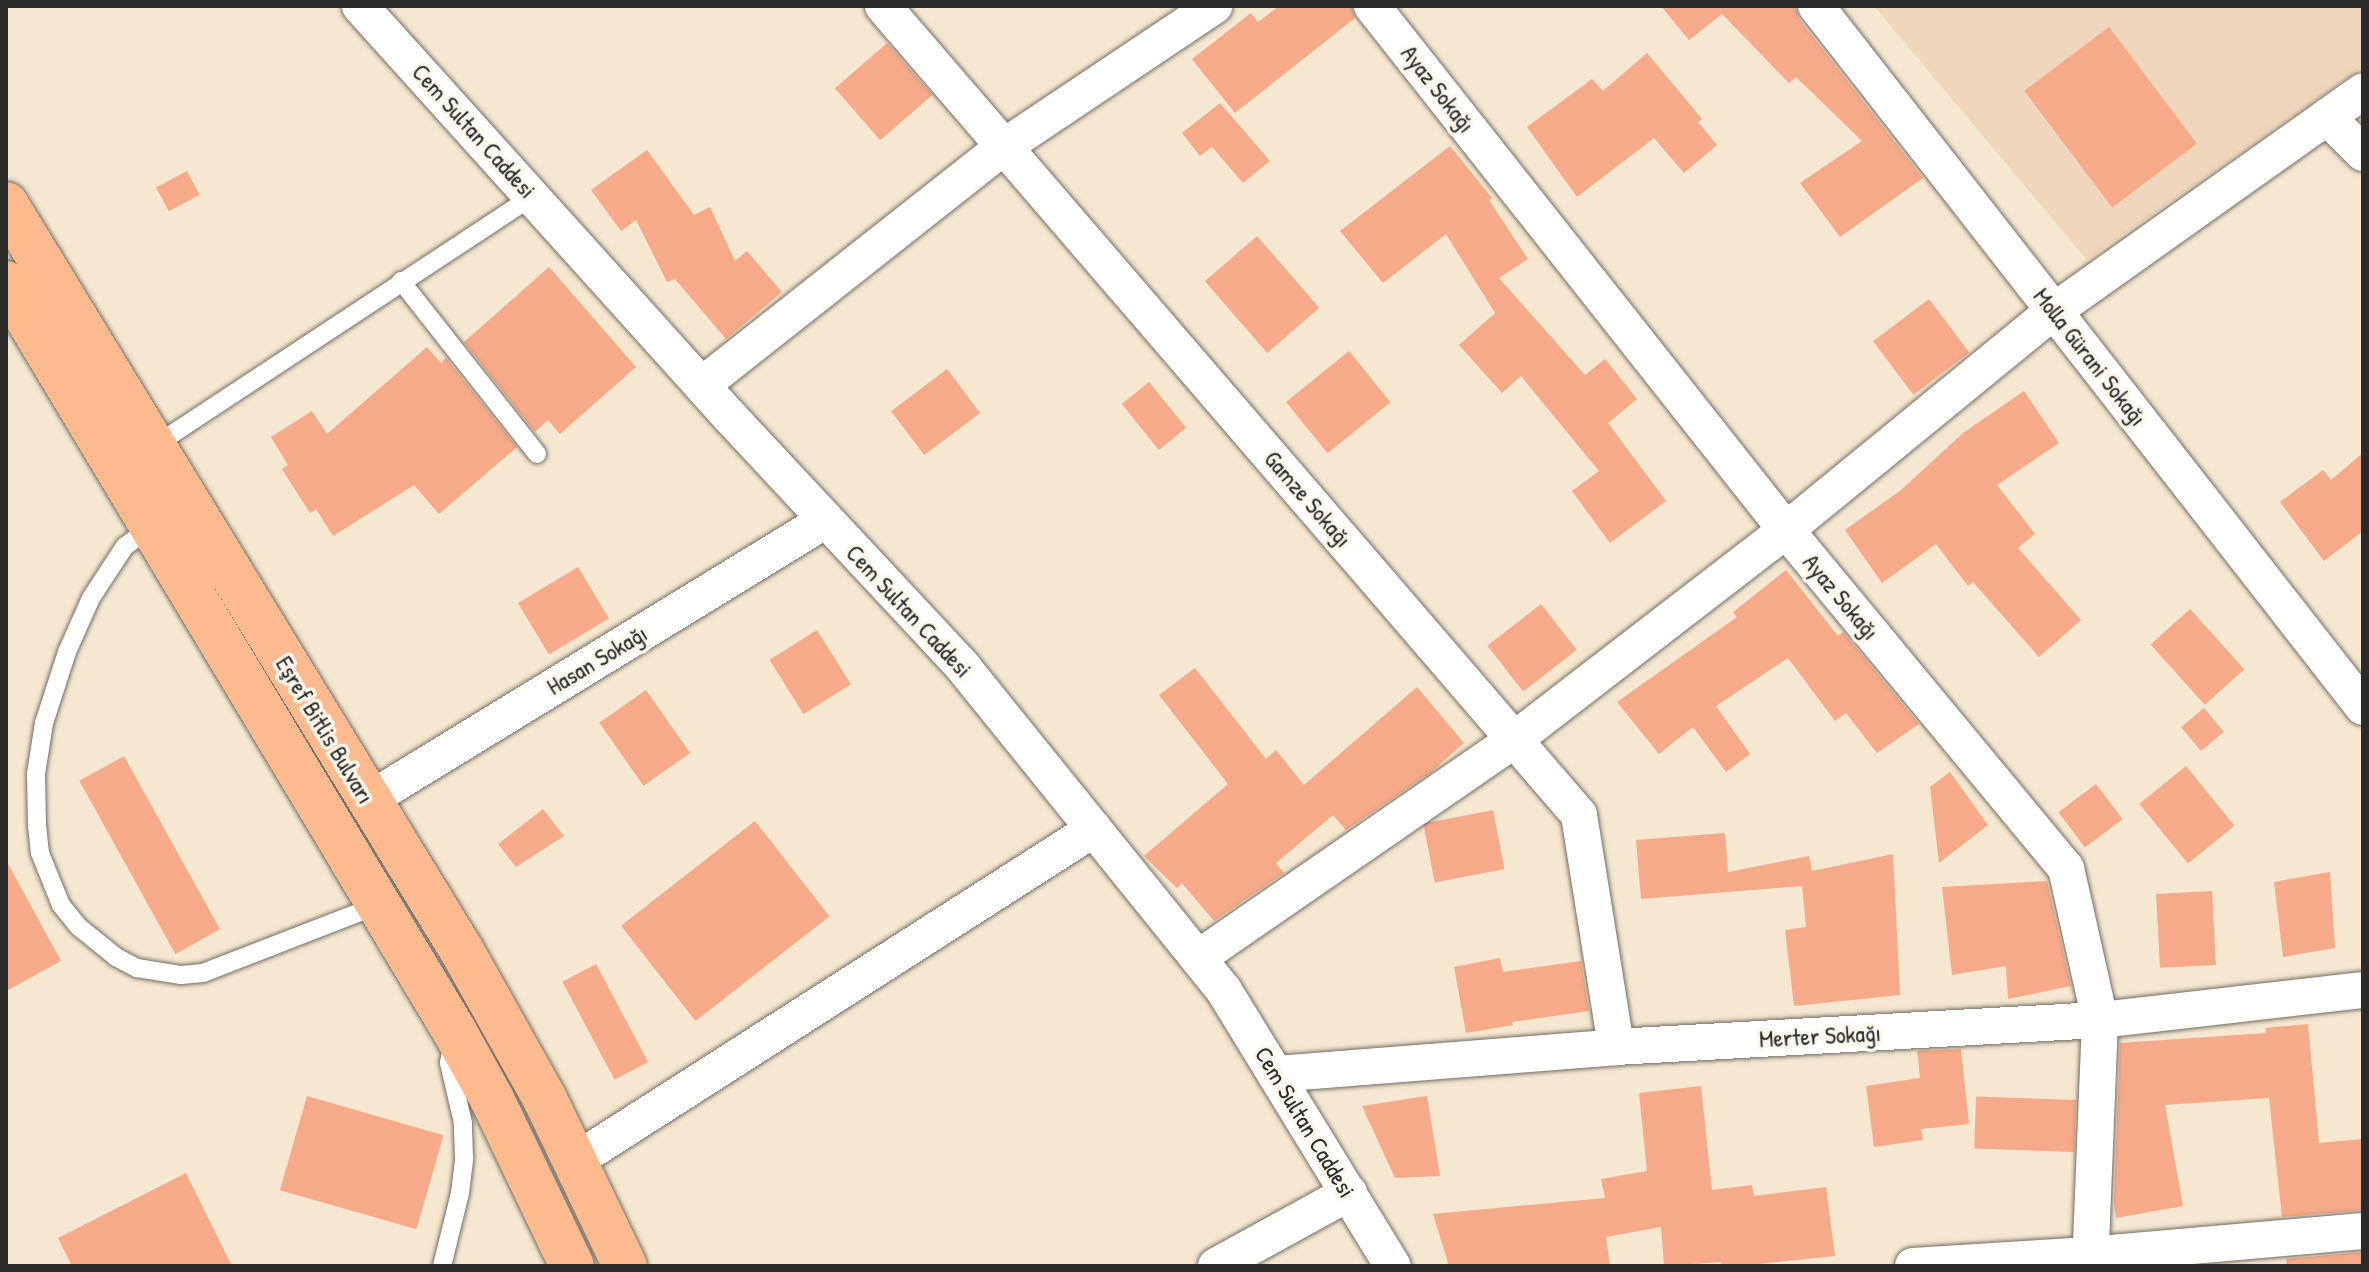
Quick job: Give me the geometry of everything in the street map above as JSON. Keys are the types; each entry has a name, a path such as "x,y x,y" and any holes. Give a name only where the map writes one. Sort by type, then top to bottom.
{"main road":[{"name":"Eşref Bitlis Bulvarı","path":"6,204 154,446 170,515 399,895 545,1099 625,1266"},
{"name":"Eşref Bitlis Bulvarı","path":"6,283 367,801 399,895 455,1032 492,1099 572,1266"}],"street":[{"name":"Cem Sultan Caddesi","path":"360,6 702,385 963,667 1223,989 1393,1266"},
{"name":"Gamze Sokağı","path":"883,6 1579,815 1616,1047"},
{"path":"702,385 1005,146 1214,6"},
{"name":"Ayaz Sokağı","path":"1372,6 1786,530 2066,868 2100,1020 2090,1261"},
{"name":"Molla Gürani Sokağı","path":"1816,6 2363,707"},
{"path":"1198,958 1515,739 1786,530 2054,311 2363,91"},
{"path":"2327,117 2363,153"},
{"name":"Hasan Sokağı","path":"367,801 826,520"},
{"path":"575,1161 1094,829"},
{"name":"Merter Sokağı","path":"1276,1074 1616,1047 2100,1020 2363,990"},
{"path":"1216,1266 1349,1193"},
{"path":"1913,1266 2090,1261 2363,1231"}],"lane":[{"path":"154,446 533,196"},
{"path":"401,281 537,454"},
{"path":"170,515 125,546 91,598 67,652 44,723 36,774 37,825 44,866 61,905 79,927 116,957 137,968 181,975 203,973 399,895"},
{"path":"442,1266 460,1193 464,1158 463,1123 449,1063 455,1032"}],"shaded area":[{"path":"1874,6 2363,6 2363,66 2087,260"}],"building":[{"path":"1279,6 1351,6 1355,18 1235,113 1192,59 1251,13 1258,22"},
{"path":"1661,6 1795,6 1799,19 1923,178 1840,237 1800,183 1862,141 1796,77 1789,83 1722,14 1689,40"},
{"path":"2109,27 2197,144 2112,207 2024,91"},
{"path":"887,43 932,95 880,140 835,88"},
{"path":"1647,53 1702,119 1698,122 1717,145 1684,173 1654,138 1577,197 1527,127 1592,79 1603,91"},
{"path":"1220,103 1270,161 1243,183 1212,147 1200,156 1182,133"},
{"path":"1450,146 1492,198 1489,200 1528,259 1499,278 1585,375 1605,359 1637,399 1608,423 1666,501 1610,543 1572,491 1599,471 1521,376 1502,393 1459,345 1495,313 1446,234 1383,283 1340,231"},
{"path":"647,150 694,215 710,207 735,261 747,251 782,292 726,339 675,279 667,282 636,220 621,231 591,190"},
{"path":"187,171 200,195 169,211 156,187"},
{"path":"1257,236 1319,308 1267,353 1205,281"},
{"path":"549,267 636,367 560,434 548,420 535,432 464,342"},
{"path":"1929,299 1969,353 1913,395 1873,341"},
{"path":"427,347 441,363 446,358 517,447 439,514 414,485 333,536 316,509 310,513 282,469 288,465 271,437 312,411 327,434"},
{"path":"1349,351 1391,402 1328,453 1286,402"},
{"path":"947,369 980,413 924,455 891,411"},
{"path":"1149,382 1186,428 1159,450 1122,404"},
{"path":"2024,391 2059,443 1997,485 2035,534 2018,548 2081,620 2039,657 1973,582 1968,586 1936,544 1882,583 1845,530 1901,490 1963,433"},
{"path":"2363,453 2363,531 2324,561 2280,502 2323,470 2331,480"},
{"path":"578,567 609,618 549,654 518,603"},
{"path":"1786,570 1838,636 1843,632 1919,724 1877,753 1846,713 1835,721 1788,658 1716,706 1750,754 1726,772 1693,727 1659,754 1617,702 1737,617 1733,612"},
{"path":"1541,604 1577,650 1523,692 1487,646"},
{"path":"2190,609 2244,669 2205,705 2151,644"},
{"path":"817,630 851,684 803,714 770,660"},
{"path":"1195,668 1266,759 1276,750 1304,785 1417,687 1464,743 1431,772 1346,830 1333,815 1276,863 1284,873 1214,921 1182,883 1177,888 1144,856 1228,784 1159,695"},
{"path":"646,690 690,753 643,786 599,723"},
{"path":"2204,708 2224,732 2201,751 2181,727"},
{"path":"124,756 220,929 175,954 79,781"},
{"path":"2186,766 2234,826 2188,864 2139,804"},
{"path":"1950,772 1988,825 1939,863 1930,787"},
{"path":"2096,784 2122,819 2085,847 2058,812"},
{"path":"543,809 564,836 516,867 498,844"},
{"path":"1493,810 1504,869 1435,882 1423,824"},
{"path":"755,821 829,916 696,1021 621,926"},
{"path":"1725,833 1728,872 1809,856 1812,871 1893,854 1900,995 1794,1006 1785,930 1806,927 1802,886 1641,899 1636,840"},
{"path":"6,860 61,961 6,991"},
{"path":"2330,872 2335,948 2283,957 2274,882"},
{"path":"2047,881 2071,986 2008,999 2006,966 1952,975 1942,887"},
{"path":"2212,891 2216,965 2160,968 2156,894"},
{"path":"1500,958 1503,972 1581,961 1589,1011 1512,1022 1513,1025 1466,1033 1454,967"},
{"path":"596,964 648,1062 615,1080 562,982"},
{"path":"2308,1024 2319,1143 2363,1139 2363,1210 2282,1217 2269,1098 2165,1105 2183,1206 2116,1218 2120,1043 2266,1033 2265,1028"},
{"path":"1961,1049 1969,1124 1921,1129 1923,1140 1874,1147 1866,1086 1920,1078 1917,1051"},
{"path":"1701,1086 1712,1190 1752,1185 1754,1196 1826,1187 1835,1256 1740,1266 1722,1266 1721,1262 1664,1266 1661,1227 1606,1237 1610,1266 1449,1266 1433,1214 1605,1198 1601,1179 1647,1171 1639,1093"},
{"path":"307,1096 443,1135 416,1229 280,1190"},
{"path":"1427,1096 1440,1176 1395,1178 1362,1106"},
{"path":"1976,1097 2076,1100 2074,1152 1974,1148"},
{"path":"186,1173 232,1266 72,1266 58,1238"},
{"path":"2363,1252 2363,1266 2287,1266 2286,1259"}]}
